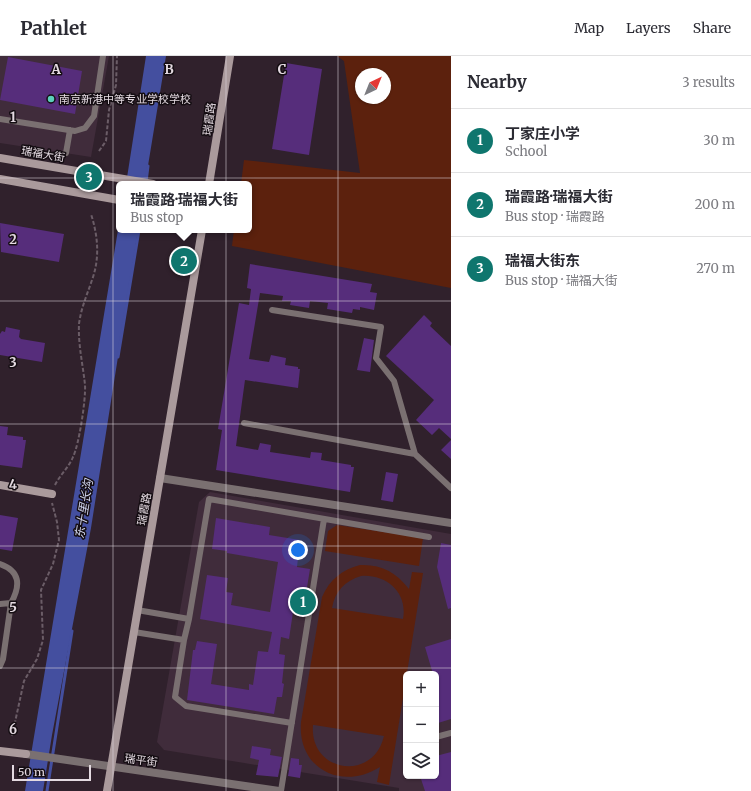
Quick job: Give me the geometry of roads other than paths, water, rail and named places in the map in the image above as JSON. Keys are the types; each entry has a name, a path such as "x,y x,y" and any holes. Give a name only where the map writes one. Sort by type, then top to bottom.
{"street":[{"name":"瑞霞路","path":"209,181 230,56"},
{"name":"瑞福大街","path":"0,158 135,181"},
{"path":"0,179 116,200"},
{"name":"瑞霞路","path":"107,791 201,233"},
{"path":"160,478 451,523"},
{"path":"0,486 52,494"},
{"name":"瑞平街","path":"0,751 259,790 280,791"}],"lane":[{"path":"0,119 75,131 85,128 94,116 103,56"},
{"path":"66,153 70,130"},
{"path":"272,310 381,327 376,358 394,381 415,454 451,488"},
{"path":"244,423 415,454"},
{"path":"292,723 186,706 175,697 209,498 429,537"},
{"path":"280,791 324,519"},
{"path":"0,564 9,567 16,572 16,588 12,603 3,659 0,666"},
{"path":"0,604 12,603"},
{"path":"137,610 189,619"},
{"path":"134,632 184,640"},
{"path":"439,736 451,732"}],"water":[{"path":"146,56 166,56 145,181 126,181"},
{"path":"118,233 138,233 91,528 52,735 43,791 25,791"}],"waterway":[{"name":"东十里长沟","path":"146,181 148,166"},
{"name":"东十里长沟","path":"118,357 139,233"},
{"name":"东十里长沟","path":"47,791 72,631"}],"place":[{"name":"南京新港中等专业学校学校","path":"51,99"},
{"name":"瑞福大街东","path":"89,177"},
{"name":"瑞霞路·瑞福大街","path":"184,261"},
{"name":"丁家庄小学","path":"303,602"}]}
